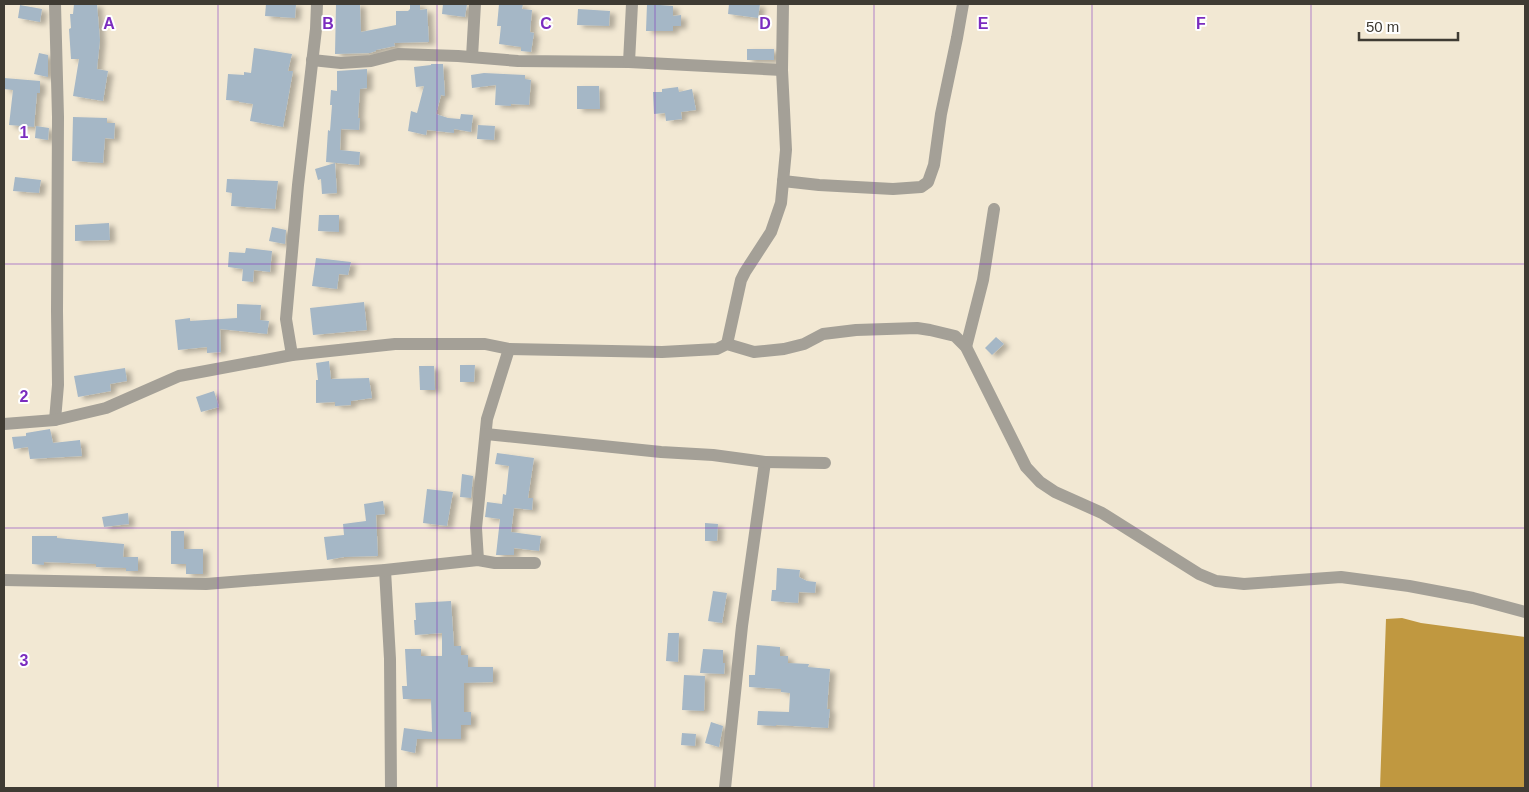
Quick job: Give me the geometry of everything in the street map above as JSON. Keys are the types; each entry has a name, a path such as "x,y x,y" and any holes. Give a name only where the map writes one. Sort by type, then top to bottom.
{"street":[{"path":"55,4 58,117 58,385 55,420"},
{"path":"292,355 286,319 317,4"},
{"path":"472,57 476,4"},
{"path":"629,62 632,4"},
{"path":"728,344 741,280 771,232 781,203 786,150 782,70 782,4"},
{"path":"783,181 893,189 922,187 928,182 934,164 941,114 962,4"},
{"path":"312,60 341,62 371,61 398,54 518,61 629,62 782,70"},
{"path":"966,347 983,280 994,209"},
{"path":"4,424 55,420 106,408 179,376 292,355 395,344 485,344 509,349 662,352 717,349 728,344 754,352 784,349 804,344 823,334 856,330 917,328 955,336 966,347 1026,467 1040,482 1054,492 1102,513 1199,574 1216,581 1244,584 1341,576 1473,598 1525,612"},
{"path":"478,560 476,528 488,420 509,349"},
{"path":"486,434 661,452 713,455 765,462 826,462"},
{"path":"725,788 742,626 765,462"},
{"path":"4,580 206,584 385,570 478,560 495,563 535,563"},
{"path":"385,570 390,659 391,788"}],"shaded area":[{"path":"1402,618 1421,623 1525,637 1525,788 1380,788 1386,619"}],"building":[{"path":"74,4 97,4 100,40 97,69 108,71 103,101 73,96 79,59 71,59 69,29 71,28 70,14 73,14"},
{"path":"266,4 296,4 295,18 265,16"},
{"path":"336,4 360,4 361,32 396,25 396,11 408,11 410,4 420,4 420,10 427,9 429,42 394,43 395,46 370,53 335,54"},
{"path":"443,4 467,4 465,17 442,14"},
{"path":"499,4 523,4 522,9 532,10 530,32 534,33 531,52 521,51 521,47 499,44 501,26 497,26"},
{"path":"647,4 673,6 673,16 681,15 681,26 673,26 673,31 646,31"},
{"path":"729,4 760,4 758,18 728,14"},
{"path":"20,5 42,9 40,22 18,18"},
{"path":"578,9 610,11 609,26 577,25"},
{"path":"254,48 292,54 288,71 293,71 283,127 250,121 253,104 226,100 228,74 244,75 244,72 251,73"},
{"path":"747,49 774,49 774,60 747,60"},
{"path":"39,53 48,55 48,77 34,74"},
{"path":"443,64 445,96 441,95 436,114 460,119 461,114 473,115 471,132 454,129 454,133 427,130 426,135 408,131 411,111 417,113 424,86 416,87 414,67"},
{"path":"367,69 367,88 360,89 359,130 341,129 340,150 360,152 359,165 326,162 332,105 330,105 331,90 337,91 337,71"},
{"path":"484,73 525,75 525,79 531,80 529,105 495,105 496,85 472,88 471,75"},
{"path":"4,78 40,81 40,93 37,93 34,127 9,125 13,90 4,89"},
{"path":"577,86 599,86 600,109 577,109"},
{"path":"678,87 679,92 692,89 696,110 681,112 682,119 666,121 665,113 654,114 653,92 662,92 662,89"},
{"path":"73,117 107,118 107,123 115,123 114,139 105,138 103,163 72,161"},
{"path":"478,125 495,126 494,140 477,139"},
{"path":"36,126 49,128 48,140 35,138"},
{"path":"335,163 337,193 322,194 321,179 318,180 315,169"},
{"path":"15,177 41,180 39,193 13,191"},
{"path":"227,179 278,181 275,209 231,206 232,193 226,192"},
{"path":"319,215 339,215 339,232 318,231"},
{"path":"109,223 110,240 75,241 75,225"},
{"path":"272,227 286,230 285,244 269,241"},
{"path":"246,248 272,251 270,272 254,270 253,282 242,281 243,269 228,267 229,252 245,253"},
{"path":"316,258 351,262 348,275 339,274 337,289 312,286"},
{"path":"364,302 367,330 313,335 310,308"},
{"path":"237,304 261,305 260,320 269,321 267,334 220,329 221,352 207,353 207,347 178,350 175,320 190,318 190,321 237,318"},
{"path":"996,337 1004,344 992,355 985,348"},
{"path":"329,361 331,379 369,378 372,398 351,401 351,405 335,406 335,402 316,403 316,380 318,380 316,363"},
{"path":"460,365 475,365 474,382 460,382"},
{"path":"419,366 434,366 435,390 420,390"},
{"path":"125,368 127,381 110,384 111,391 78,397 74,376"},
{"path":"214,391 219,407 201,412 196,397"},
{"path":"50,429 53,443 80,440 82,456 30,459 28,447 14,449 12,437 26,436 26,433"},
{"path":"497,453 534,458 528,498 533,498 532,510 514,508 511,532 541,536 539,551 514,548 514,555 496,555 500,519 485,517 487,502 502,504 503,494 506,495 509,466 495,464"},
{"path":"462,474 473,476 471,498 460,497"},
{"path":"427,489 453,492 447,526 423,523"},
{"path":"383,501 385,514 376,515 378,556 344,557 327,560 324,537 344,535 343,524 366,521 364,504"},
{"path":"128,513 129,524 104,527 102,517"},
{"path":"705,523 718,524 717,541 705,541"},
{"path":"171,531 184,531 184,549 203,549 203,574 186,574 186,564 171,564"},
{"path":"32,536 57,536 57,538 124,544 123,557 138,557 138,571 126,571 126,568 96,567 96,564 44,562 44,565 32,564"},
{"path":"777,568 800,570 799,577 807,581 816,582 815,593 799,592 798,603 771,601 772,590 776,590"},
{"path":"713,591 727,593 722,623 708,621"},
{"path":"451,601 454,646 461,646 461,655 468,655 468,667 493,667 493,682 464,683 464,712 471,712 471,725 461,725 461,739 417,739 415,753 401,750 404,728 432,732 431,699 403,699 402,686 407,686 405,649 421,649 421,656 442,656 442,633 415,635 415,603"},
{"path":"668,633 679,633 678,662 666,661"},
{"path":"757,645 780,647 780,656 788,656 788,663 809,664 808,667 830,669 827,709 830,709 828,728 757,725 758,711 789,712 790,693 781,692 781,689 749,687 749,675 755,675"},
{"path":"703,649 723,650 724,674 700,673"},
{"path":"684,675 705,676 704,711 682,710"},
{"path":"711,722 723,726 719,747 705,743"},
{"path":"682,733 696,734 695,746 681,745"}]}
